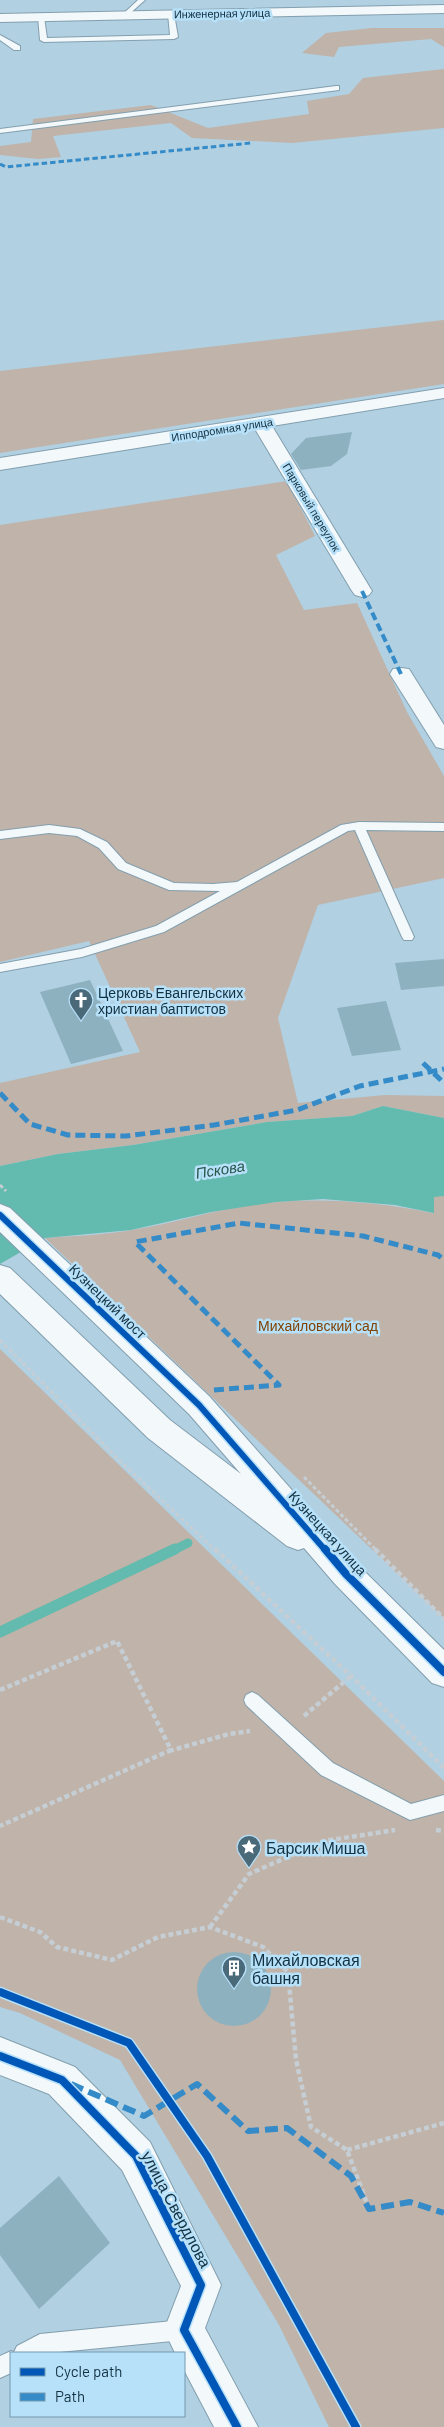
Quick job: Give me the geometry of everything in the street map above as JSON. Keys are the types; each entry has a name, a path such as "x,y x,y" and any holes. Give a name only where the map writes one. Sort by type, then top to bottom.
{"street":[{"name":"Инженерная улица","path":"0,18 444,9"},
{"name":"Ипподромная улица","path":"0,464 444,393"},
{"name":"Парковый переулок","path":"261,422 362,591"},
{"path":"401,674 436,715 444,742"},
{"name":"Кузнецкий мост","path":"0,1215 199,1405"},
{"name":"Кузнецкая улица","path":"0,1276 159,1430 346,1574"},
{"name":"Кузнецкая улица","path":"199,1405 346,1574 444,1672"},
{"name":"улица Свердлова","path":"0,2056 62,2080 136,2156 202,2285 184,2330"},
{"path":"184,2330 237,2427"}],"lane":[{"path":"125,15 142,0"},
{"path":"40,17 44,40 174,37 171,14"},
{"path":"0,37 18,48"},
{"path":"0,131 336,88"},
{"path":"359,826 408,937"},
{"path":"0,968 82,953 160,929 345,828 359,826 444,827"},
{"path":"0,835 49,830 80,833 103,846 122,866 173,887 213,888 246,883"},
{"path":"252,1700 327,1769 410,1812 444,1803"},
{"path":"26,2352 40,2344 184,2330"}],"path":[{"path":"0,1340 120,1461 351,1676 444,1768"},
{"path":"299,1472 444,1619"},
{"path":"0,1690 117,1641 171,1750"},
{"path":"0,1825 171,1750 230,1734 280,1727 300,1718 351,1676"},
{"path":"434,1829 444,1830"},
{"path":"210,1926 249,1874 324,1841 397,1830"},
{"path":"0,1917 40,1932 57,1947 112,1960 158,1937 210,1926 263,1947 288,1972 296,2060 311,2127 347,2150 369,2209"},
{"path":"347,2150 444,2123"}],"green space":[{"path":"372,28 444,28 444,47 431,39 339,47 334,57 302,53 326,33"},
{"path":"444,69 444,128 292,143 192,138 171,123 53,136 61,157 38,159 0,155 0,146 31,142 33,119 151,105 208,128 309,114 307,101 349,94 363,78"},
{"path":"444,320 444,384 0,453 0,371"},
{"path":"287,481 315,536 276,555 304,610 357,603 407,712 444,776 444,878 318,905 278,1018 298,1103 385,1095 444,1096 444,1118 383,1106 352,1116 267,1122 133,1145 58,1154 0,1166 0,1083 140,1052 89,941 0,962 0,525"},
{"name":"Михайловский сад","path":"434,1196 444,1196 444,1618 45,1238 121,1232 223,1210 278,1202 356,1202 395,1206 433,1213"},
{"path":"0,1349 444,1781 444,2427 329,2427 279,2325 120,2060 20,2013 0,2007"}],"water":[{"name":"Пскова","path":"383,1106 444,1118 444,1196 434,1197 434,1213 395,1205 323,1199 276,1202 211,1212 131,1230 45,1238 0,1264 0,1166 58,1154 133,1145 267,1122 352,1116"}],"building":[{"path":"352,432 347,454 331,466 301,470 291,454 306,438"},
{"path":"444,959 444,986 401,990 395,963"},
{"name":"Церковь Евангельских христиан баптистов","path":"90,980 123,1051 71,1064 40,992"},
{"path":"386,1001 401,1050 352,1056 337,1008"},
{"name":"Михайловская башня","path":"234,1952 248,1955 260,1963 268,1975 271,1989 268,2003 260,2015 248,2023 234,2026 220,2023 208,2015 200,2003 197,1989 200,1975 208,1963 220,1955"},
{"path":"59,2176 110,2243 39,2309 0,2255 0,2228"}],"waterway":[{"path":"172,1551 188,1543"},
{"path":"0,1632 175,1549"}],"marked path":[{"path":"0,164 6,167 251,143"},
{"path":"362,591 401,674"},
{"path":"423,1063 444,1083"},
{"path":"0,1093 30,1124 68,1135 126,1136 214,1125 297,1110 360,1086 444,1069"},
{"path":"214,1390 279,1385 135,1242 239,1223 363,1236 438,1255 444,1260"},
{"path":"71,2084 144,2116 197,2084 248,2131 287,2128 351,2176 369,2209 410,2202 444,2213"}],"cycle path":[{"path":"0,1215 199,1405 346,1574 444,1672"},
{"path":"0,1992 129,2043 207,2156 356,2427"},
{"path":"0,2056 62,2080 136,2156 201,2285 184,2330 237,2427"}],"place":[{"name":"Церковь Евангельских христиан баптистов","path":"81,1021"},
{"name":"Барсик Миша","path":"249,1868"},
{"name":"Михайловская башня","path":"234,1989"}]}
